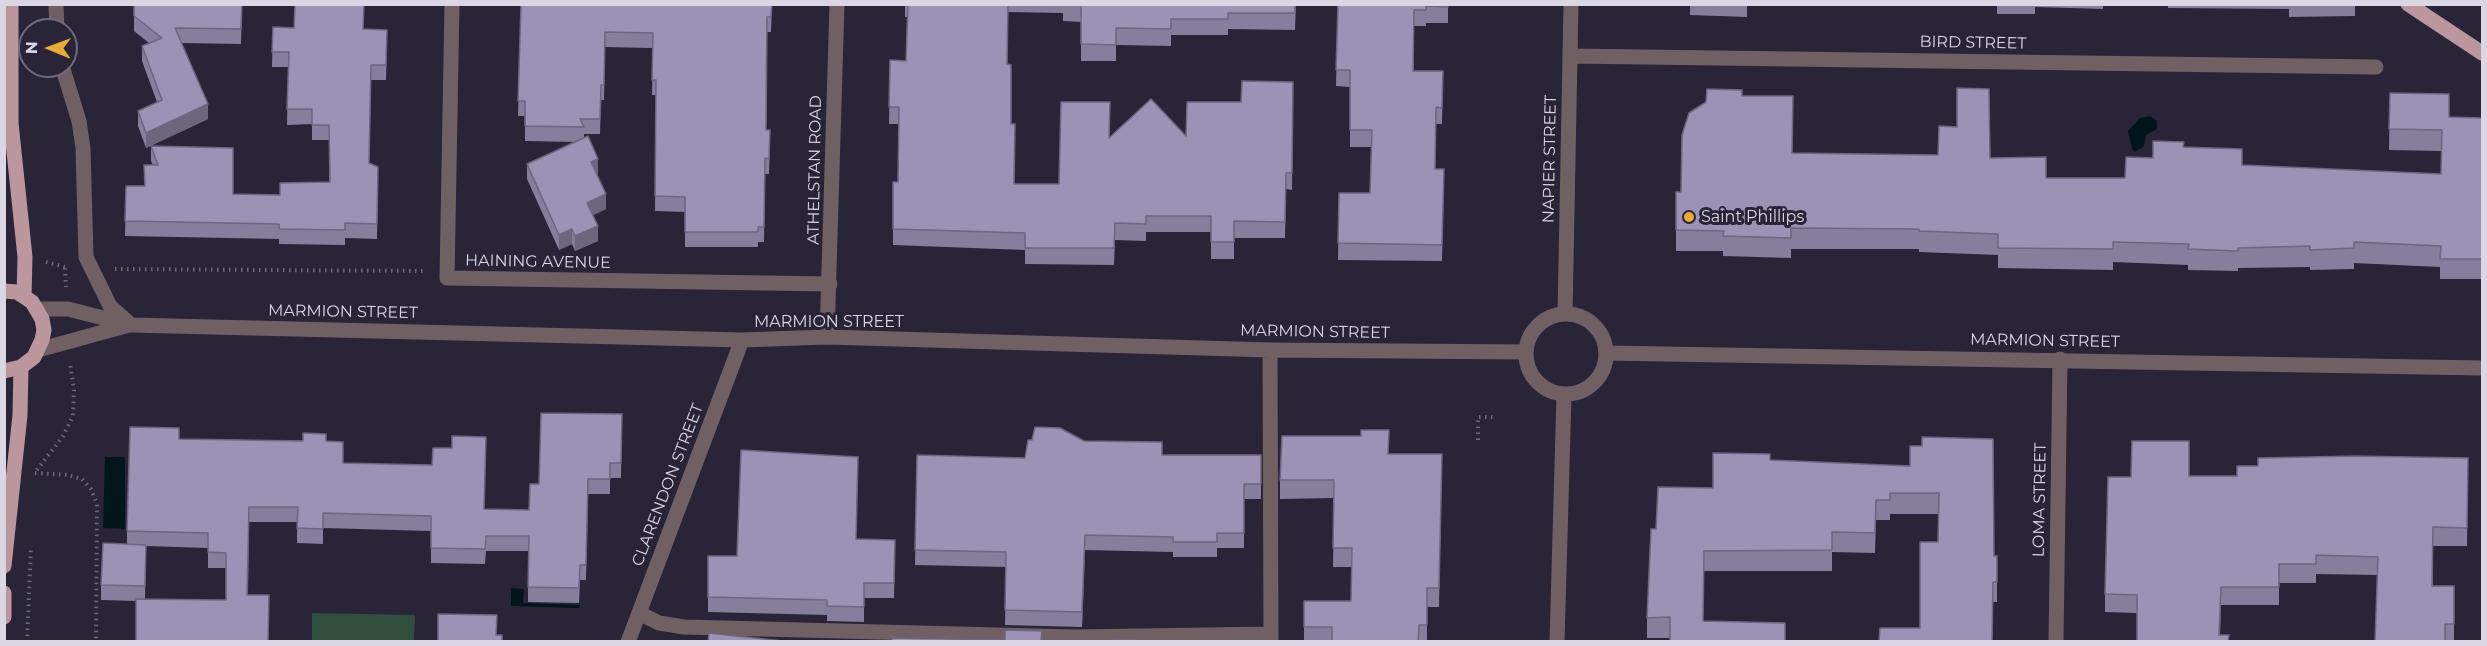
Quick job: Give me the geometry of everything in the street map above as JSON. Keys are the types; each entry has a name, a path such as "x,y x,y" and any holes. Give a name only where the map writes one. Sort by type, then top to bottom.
{"main road":[{"path":"11,4 11,123 26,257 24,296"},
{"path":"2408,4 2482,53"},
{"path":"4,173 11,123"},
{"path":"4,291 24,296 37,309 44,330 38,350 21,367 4,370"},
{"path":"4,566 20,415 21,367"},
{"path":"4,594 4,617"}],"street":[{"name":"HAINING AVENUE","path":"452,4 447,278 830,284"},
{"name":"ATHELSTAN ROAD","path":"827,337 837,4"},
{"name":"NAPIER STREET","path":"1565,314 1571,4"},
{"name":"BIRD STREET","path":"1571,56 2376,67"},
{"path":"66,78 79,121 83,148 88,262 110,306 132,325"},
{"name":"MARMION STREET","path":"37,309 68,309 132,325 742,340 827,337 1270,350 1526,352"},
{"path":"1565,314 1587,320 1597,328 1606,343 1603,372 1596,382 1587,390 1564,395 1541,386 1532,376 1526,352 1528,341 1543,322 1565,314"},
{"name":"MARMION STREET","path":"38,350 132,325"},
{"name":"CLARENDON STREET","path":"628,642 742,340"},
{"path":"639,613 659,623 684,627 886,636 1075,639 1271,638 1270,350"},
{"name":"MARMION STREET","path":"1606,353 2482,368"},
{"name":"LOMA STREET","path":"2056,642 2060,359"},
{"path":"1557,642 1564,395"}],"path":[{"path":"26,257 65,267 88,262 447,271"},
{"path":"1478,440 1478,417 1495,417"},
{"path":"14,472 68,475 82,479 91,489 97,504 99,526 96,642"}],"green space":[{"path":"312,613 415,615 414,641 312,641"}],"shaded area":[{"path":"2150,116 2157,121 2157,129 2146,135 2144,146 2135,152 2132,149 2128,131 2140,118"},
{"path":"105,457 125,457 125,529 103,528"},
{"path":"511,588 524,589 523,603 580,605 579,608 511,606"}],"building":[{"path":"134,4 242,4 241,29 175,28 208,104 146,133 138,111 162,100 142,46 162,38 134,16"},
{"path":"295,4 364,4 363,29 387,30 386,65 371,65 369,163 378,167 377,224 345,223 345,230 279,229 279,224 125,221 126,186 145,186 144,165 158,165 151,146 233,148 233,194 280,195 280,183 330,182 329,125 312,125 312,109 287,109 289,52 272,52 273,27 294,28"},
{"path":"521,4 772,4 771,17 767,17 766,130 770,130 769,159 765,158 764,227 758,227 758,232 685,232 685,197 655,196 656,80 652,80 653,33 605,32 604,85 601,85 600,119 580,119 584,127 525,126 525,101 518,101"},
{"path":"908,4 1008,4 1007,64 1011,65 1011,124 1015,124 1014,184 1059,184 1061,102 1110,102 1109,138 1151,99 1186,136 1187,102 1241,102 1242,81 1293,82 1292,173 1286,173 1285,222 1234,221 1234,242 1211,242 1211,216 1146,216 1146,224 1115,223 1114,248 1025,248 1025,233 893,229 893,182 898,182 899,107 889,107 890,60 906,61"},
{"path":"1295,4 1295,13 1228,13 1228,19 1171,19 1171,29 1116,28 1116,45 1081,44 1081,5 1063,5"},
{"path":"1338,4 1448,4 1448,7 1426,6 1426,10 1414,10 1413,71 1443,71 1442,108 1436,107 1435,169 1444,169 1442,245 1338,243 1339,193 1370,193 1372,130 1350,130 1350,70 1336,70"},
{"path":"1957,88 1989,89 1990,158 2046,157 2046,178 2125,178 2126,157 2153,158 2153,141 2184,142 2183,147 2242,149 2242,165 2441,174 2442,130 2389,129 2390,93 2449,94 2449,117 2482,118 2482,259 2440,259 2441,246 2354,242 2354,248 2310,250 2310,246 2238,248 2238,251 2188,249 2189,244 2113,242 2113,249 1998,248 1998,234 1919,231 1919,229 1791,228 1791,238 1723,236 1724,231 1676,230 1676,192 1681,192 1682,135 1689,113 1706,102 1707,89 1742,90 1742,96 1793,96 1792,153 1938,155 1939,126 1957,127"},
{"path":"588,136 598,159 591,162 606,194 587,203 598,226 575,236 572,229 559,235 527,164"},
{"path":"541,413 622,414 621,463 610,463 610,479 588,479 586,565 580,565 579,588 528,587 529,536 486,536 485,549 431,548 431,516 323,513 323,529 297,528 298,507 249,507 247,595 269,595 268,642 136,642 136,599 226,600 226,553 208,552 208,533 127,531 130,427 179,428 179,439 303,441 303,433 326,434 326,441 343,442 343,463 432,465 433,448 452,448 452,436 486,437 484,509 529,510 530,484 539,484"},
{"path":"1035,427 1060,428 1084,441 1162,442 1162,455 1261,455 1261,484 1244,484 1244,533 1217,533 1217,542 1173,542 1173,537 1085,535 1082,612 1005,610 1006,552 915,550 917,455 1025,458 1028,440 1032,440"},
{"path":"1361,430 1389,430 1388,454 1442,454 1439,588 1427,588 1427,625 1419,625 1418,642 1332,642 1332,627 1304,627 1304,601 1351,601 1352,548 1333,548 1334,480 1280,480 1282,436 1361,436"},
{"path":"1922,437 1993,439 1994,556 1997,556 1997,582 1993,582 1992,642 1879,642 1880,628 1920,628 1920,542 1938,542 1939,493 1890,493 1890,500 1876,500 1875,533 1832,532 1832,550 1704,551 1703,621 1785,623 1785,642 1670,642 1670,617 1647,618 1651,529 1656,529 1658,487 1713,488 1713,453 1770,454 1770,460 1910,466 1910,446 1922,446"},
{"path":"2132,441 2189,441 2189,476 2237,476 2237,466 2258,466 2258,458 2355,456 2468,458 2467,528 2433,527 2432,586 2454,586 2454,624 2445,624 2445,642 2375,642 2378,557 2316,555 2316,564 2279,564 2279,587 2221,587 2219,635 2229,635 2228,642 2137,642 2137,595 2105,594 2108,477 2131,477"},
{"path":"741,450 858,457 856,539 895,540 894,583 864,583 864,607 827,606 827,600 708,597 708,556 737,556"},
{"path":"103,543 146,545 145,586 101,585"},
{"path":"438,614 497,615 496,635 502,635 502,642 438,642"},
{"path":"1005,630 1042,631 1041,642 892,642 892,638 1005,640"},
{"path":"709,633 783,641 783,642 708,642"},
{"path":"1112,639 1135,640 1135,642 1112,642"}],"place":[{"name":"Saint Phillips","path":"1689,217"}]}
